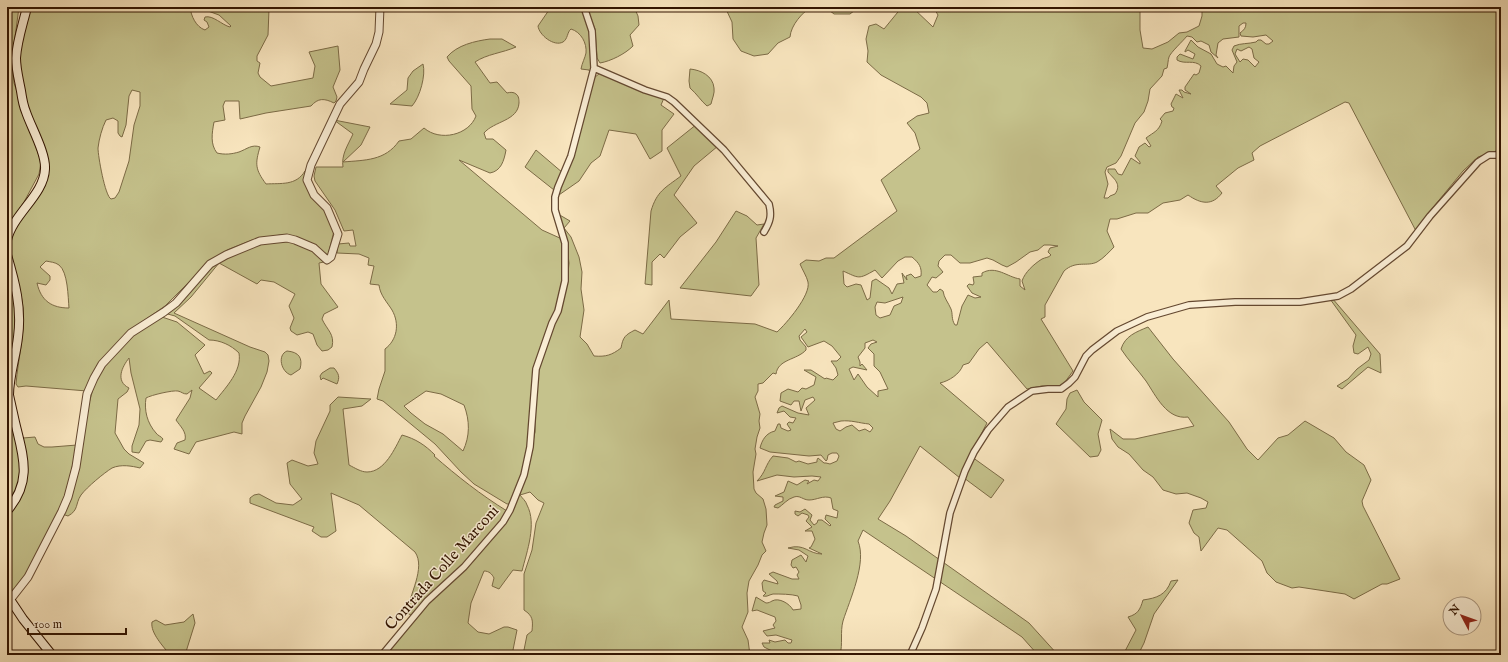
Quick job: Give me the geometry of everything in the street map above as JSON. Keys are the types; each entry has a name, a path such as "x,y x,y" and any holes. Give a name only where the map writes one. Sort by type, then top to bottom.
{"main road":[{"path":"7,240 11,228 43,182 45,170 36,136 25,110 16,58 27,7"},
{"path":"7,255 20,308 19,335 10,383 10,395 24,466 20,489 15,501 7,511"},
{"path":"8,599 52,655"}],"street":[{"path":"8,599 28,577 68,497 76,467 87,394 94,378 102,364 131,332 176,303 210,264 226,255 260,241 286,238 295,240 314,248 327,260 332,257 338,234 327,208 314,195 306,180 311,165 340,104 359,82 376,44 379,32 380,7"},
{"name":"Contrada Colle Marconi","path":"382,655 427,601 464,567 503,522 510,510 524,475 530,447 536,369 552,323 558,311 566,264 565,243 554,210 555,197 571,156 594,68 592,31 584,7"},
{"path":"594,68 645,90 667,97 695,121 724,150 769,204 771,212 770,220 764,232"},
{"path":"910,655 922,628 936,589 950,512 965,471 974,452 988,430 1008,407 1020,398 1032,392 1048,389 1061,389 1075,377 1086,356 1092,350 1116,331 1147,317 1189,305 1235,302 1300,302 1338,296 1351,289 1407,246 1430,216 1478,162 1489,155 1501,155"}],"shaded area":[{"path":"7,7 19,7 12,60 14,83 41,162 39,174 24,202 7,227"},
{"path":"30,7 190,7 194,21 205,30 209,27 207,22 204,20 205,17 211,17 227,26 231,26 219,15 197,7 271,7 269,9 268,35 257,56 257,61 260,63 258,73 260,77 271,86 313,78 315,66 309,52 338,46 340,70 333,87 337,97 334,103 327,100 319,100 311,106 266,113 240,119 239,101 225,101 223,106 225,120 214,122 212,134 213,146 217,153 231,154 252,146 260,147 257,158 257,166 266,184 288,183 297,179 305,171 305,181 321,203 334,231 328,255 314,245 301,239 280,235 252,240 227,250 200,271 165,306 133,328 123,337 96,367 87,391 26,386 18,387 16,384 22,337 23,309 20,291 12,263 10,245 11,237 14,229 39,194 48,177 46,159 28,108 20,66 21,45","holes":["132,90 140,92 140,106 134,125 129,161 119,192 115,198 111,199 106,191 102,175 98,152 99,141 106,120 113,118 118,121 118,133 122,137 126,125 129,96","46,261 56,263 62,268 66,279 69,308 52,305 44,299 41,294 37,283 46,285 50,280 50,276 40,267"]},
{"path":"551,7 583,7 592,37 590,73 589,70 581,69 586,55 586,49 583,38 575,30 571,29 565,41 559,43 551,42 541,33 538,26"},
{"path":"586,7 634,7 638,16 639,25 630,35 633,46 618,57 600,63 597,58 595,29"},
{"path":"725,7 811,7 792,28 790,37 778,43 768,54 754,56 741,51 733,39 732,22"},
{"path":"825,7 859,7 850,14 834,14"},
{"path":"902,7 912,7 933,27 938,15 931,7 1140,7 1140,30 1143,48 1152,49 1168,42 1179,33 1187,32 1199,26 1202,16 1202,7 1486,7 1484,11 1494,7 1501,7 1501,152 1496,151 1478,157 1463,171 1426,216 1416,231 1349,103 1345,102 1260,146 1252,153 1254,160 1238,168 1216,186 1222,193 1210,202 1202,202 1188,195 1180,200 1163,203 1148,213 1136,213 1117,219 1110,219 1107,231 1114,247 1097,262 1073,266 1064,271 1045,305 1045,317 1041,319 1073,371 1065,382 1059,386 1042,386 1027,389 987,342 979,349 969,363 963,365 957,374 947,381 940,383 987,423 960,478 920,446 890,501 878,519 906,536 1029,623 1058,655 1038,655 1022,637 863,530 858,541 860,550 859,570 843,621 840,655 777,655 764,647 762,643 770,643 769,640 775,642 785,640 788,643 791,643 792,640 776,635 767,636 763,631 775,628 773,625 776,621 775,617 757,610 752,611 756,597 766,603 778,600 787,603 793,610 801,609 801,605 798,596 789,594 773,594 763,596 766,593 763,591 762,583 764,580 778,584 777,581 769,574 773,572 792,579 799,579 797,575 799,572 796,567 793,568 791,565 792,560 801,555 806,562 808,556 799,550 788,548 799,547 817,554 822,554 809,548 815,539 812,531 805,531 812,527 806,521 809,517 808,515 802,513 798,516 795,514 795,511 800,512 805,509 812,515 810,520 814,525 818,520 822,520 830,526 831,525 825,519 826,515 837,518 838,511 833,509 831,498 825,497 809,500 796,497 789,499 778,508 774,507 783,501 783,497 775,496 784,492 788,481 797,485 805,480 809,481 807,484 814,480 818,481 821,477 794,477 777,475 757,481 773,456 788,458 796,462 799,461 808,464 817,462 818,458 824,463 830,464 837,461 839,456 837,453 832,453 828,455 826,461 821,455 809,456 770,452 760,448 765,437 769,433 775,431 778,424 780,424 781,428 788,431 791,430 787,424 789,422 793,423 796,418 790,417 784,411 777,413 779,408 782,406 798,413 809,415 806,408 815,400 813,397 805,400 801,411 799,401 794,401 791,405 780,401 781,393 788,389 798,392 802,388 806,389 814,385 816,377 804,370 811,370 825,379 833,380 838,375 836,368 831,361 837,361 841,357 832,346 824,341 808,347 801,337 807,332 805,329 799,336 800,340 806,347 806,350 798,356 784,362 777,369 776,374 773,373 763,383 758,384 758,391 755,397 760,414 760,428 755,449 756,454 753,472 754,489 763,499 766,509 767,525 762,542 766,551 762,555 749,581 747,593 748,612 742,627 748,640 750,655 523,655 527,635 532,631 531,616 524,610 524,574 532,550 536,523 544,503 538,500 530,492 520,495 525,501 530,512 531,521 530,538 522,571 513,570 499,589 492,586 494,578 492,575 489,572 484,571 471,603 468,623 478,632 489,634 504,627 517,630 512,655 384,655 429,601 511,513 519,494 525,478 535,432 538,369 552,329 561,311 567,284 569,263 567,246 558,214 570,221 564,228 571,237 579,257 582,272 581,289 584,310 580,337 587,344 594,356 605,356 612,354 621,348 625,337 635,330 643,334 669,300 671,319 755,324 777,332 792,316 806,294 808,282 800,264 806,260 819,261 826,258 834,258 897,211 881,180 920,149 915,133 907,123 917,116 929,113 927,103 921,97 881,75 867,62 868,51 866,39 869,26 876,24 884,29","holes":["1246,23 1246,26 1240,33 1241,36 1253,37 1266,35 1273,41 1266,44 1261,40 1258,40 1256,42 1234,46 1232,50 1237,62 1234,66 1233,73 1226,66 1223,67 1217,64 1211,54 1198,47 1191,40 1185,52 1188,50 1195,54 1193,59 1180,54 1177,57 1177,60 1195,63 1201,66 1199,73 1196,75 1194,74 1185,87 1185,90 1191,94 1182,90 1179,90 1183,98 1176,94 1171,104 1174,108 1173,111 1165,113 1160,119 1162,121 1158,129 1146,138 1151,146 1149,147 1145,143 1139,147 1135,156 1140,164 1131,158 1122,175 1118,174 1115,169 1108,169 1108,172 1115,179 1118,187 1115,194 1108,198 1104,198 1108,184 1105,172 1107,167 1116,163 1121,156 1135,123 1144,112 1150,89 1162,76 1164,69 1167,68 1169,57 1172,53 1187,36 1192,37 1197,42 1201,41 1209,45 1211,52 1218,58 1216,55 1218,43 1223,39 1239,37 1239,26","1249,47 1252,49 1254,58 1259,62 1255,67 1248,60 1243,59 1240,62 1235,54 1237,49 1241,51","1044,245 1058,246 1050,248 1048,252 1051,255 1039,261 1028,271 1022,281 1025,290 1020,286 1020,279 1001,272 992,270 982,273 982,276 973,277 973,285 969,284 967,286 972,293 981,297 975,298 968,295 962,306 957,325 954,323 951,309 943,291 940,289 937,292 933,292 927,285 932,277 936,278 943,272 938,266 939,261 945,255 951,255 960,263 970,263 987,258 1007,267 1030,252 1038,250","905,257 912,257 918,263 921,273 921,276 915,278 911,274 906,276 907,280 902,273 904,283 897,284 892,294 889,288 876,279 872,281 870,298 867,300 861,285 856,284 847,287 844,284 843,271 862,277 875,270 882,278 898,261","903,297 901,303 894,306 890,315 880,318 876,315 875,307 877,302 885,303","873,340 877,342 871,344 868,348 874,354 874,366 880,372 888,389 878,391 878,397 867,387 858,374 854,380 849,369 853,367 867,370 862,364 860,366 858,357 865,348 865,343","841,421 869,424 873,428 870,432 865,429 859,431 852,425 840,431 836,429 833,423"]},
{"path":"490,39 502,39 516,47 484,57 475,62 490,83 497,82 507,93 515,93 518,97 518,109 515,114 488,129 484,133 486,139 493,139 506,150 503,162 497,170 490,173 459,160 542,230 562,239 562,280 556,308 533,371 528,447 525,464 510,504 507,504 474,484 435,444 383,401 377,399 385,371 385,349 395,336 396,321 392,310 382,295 379,285 370,284 374,266 368,265 369,258 359,254 337,253 338,244 349,243 350,246 356,246 353,230 344,231 335,210 315,181 314,176 316,167 343,167 343,162 367,160 381,156 393,148 399,141 411,139 424,128 438,135 446,135 461,132 467,128 476,116 472,109 471,86 447,57 456,49 472,42","holes":["426,391 441,394 464,405 468,428 467,440 463,451 443,434 425,424 404,406"]},
{"path":"423,64 424,74 422,86 418,97 412,106 390,104 407,90 408,78 413,71"},
{"path":"690,69 706,74 711,80 714,94 711,104 707,106 690,88"},
{"path":"600,73 664,98 661,105 674,114 662,130 662,151 650,159 636,134 609,130 600,156 591,163 579,181 556,197 594,78"},
{"path":"334,120 370,127 361,145 343,162 344,154 353,134"},
{"path":"697,124 718,146 694,166 674,195 697,223 680,237 664,258 660,254 652,262 652,285 645,284 651,211 653,204 659,194 666,187 681,176 667,148"},
{"path":"536,150 563,173 554,190 525,167"},
{"path":"736,211 747,216 757,225 764,224 756,238 759,285 751,296 680,288 716,242"},
{"path":"292,241 319,254 324,262 319,263 321,284 338,307 324,314 322,319 331,335 333,343 332,347 328,350 322,351 317,345 313,334 308,332 297,335 291,331 290,328 294,318 289,306 295,294 274,282 261,280 257,284 219,263 191,297 174,313 250,347 265,352 268,355 269,361 267,372 261,387 242,423 242,434 234,432 196,442 189,454 174,449 177,443 185,440 184,432 176,420 190,398 192,390 187,394 178,391 167,392 146,398 145,403 150,425 163,439 161,442 150,440 146,441 139,453 132,452 132,446 139,425 140,409 131,373 129,358 122,370 121,378 122,382 129,388 127,392 118,399 115,433 124,449 129,454 144,463 140,468 123,466 112,468 96,480 81,495 74,511 71,514 68,516 62,514 88,407 99,372 125,341 159,316 177,322 205,345 195,355 204,374 210,371 212,373 199,388 216,400 236,372 239,353 225,344 209,340 175,316 164,313 211,265 255,246 268,243"},
{"path":"7,271 13,291 15,335 7,380"},
{"path":"1332,298 1380,354 1381,373 1368,367 1342,389 1337,386 1348,379 1357,369 1369,360 1371,354 1368,347 1358,354 1354,353 1353,346 1356,335 1330,299"},
{"path":"1148,327 1173,359 1229,422 1247,449 1258,460 1278,438 1288,435 1305,421 1334,438 1346,452 1364,465 1371,480 1362,501 1363,506 1400,579 1387,584 1382,584 1354,599 1345,594 1299,587 1292,588 1276,582 1267,573 1262,561 1227,530 1218,528 1201,551 1199,537 1194,533 1189,523 1193,510 1206,508 1208,502 1187,493 1176,494 1163,490 1153,477 1143,470 1129,454 1118,447 1112,439 1110,429 1123,439 1135,439 1194,426 1188,417 1174,415 1163,406 1121,349 1128,338"},
{"path":"287,351 297,354 301,362 300,369 291,375 285,371 281,360 284,353"},
{"path":"330,368 334,368 338,374 339,377 337,384 323,378 321,380 320,376 322,373"},
{"path":"7,380 21,458 19,483 15,494 7,502"},
{"path":"1077,390 1084,402 1102,420 1098,434 1101,450 1098,456 1090,457 1056,424 1066,409 1067,399 1070,393"},
{"path":"338,397 371,399 362,406 343,409 349,465 365,472 373,471 379,468 389,458 402,435 412,438 424,445 435,455 434,456 460,478 507,511 492,533 421,607 411,615 407,613 418,574 418,558 415,552 359,505 331,493 336,531 327,537 321,537 312,531 314,527 250,503 250,498 259,494 276,503 293,505 302,499 290,484 287,463 292,460 308,466 318,464 314,453 316,441 330,411 330,405"},
{"path":"35,437 38,444 44,447 77,445 65,499 38,553 22,580 11,594 7,589 7,513 16,502 25,460 23,438"},
{"path":"972,457 1004,480 991,498 964,478"},
{"path":"1178,580 1154,614 1144,643 1138,655 1123,655 1136,630 1128,617 1138,611 1143,600 1153,598 1164,593 1171,581"},
{"path":"193,614 195,623 185,655 170,655 155,635 152,622 156,620 165,625 184,622"}]}
